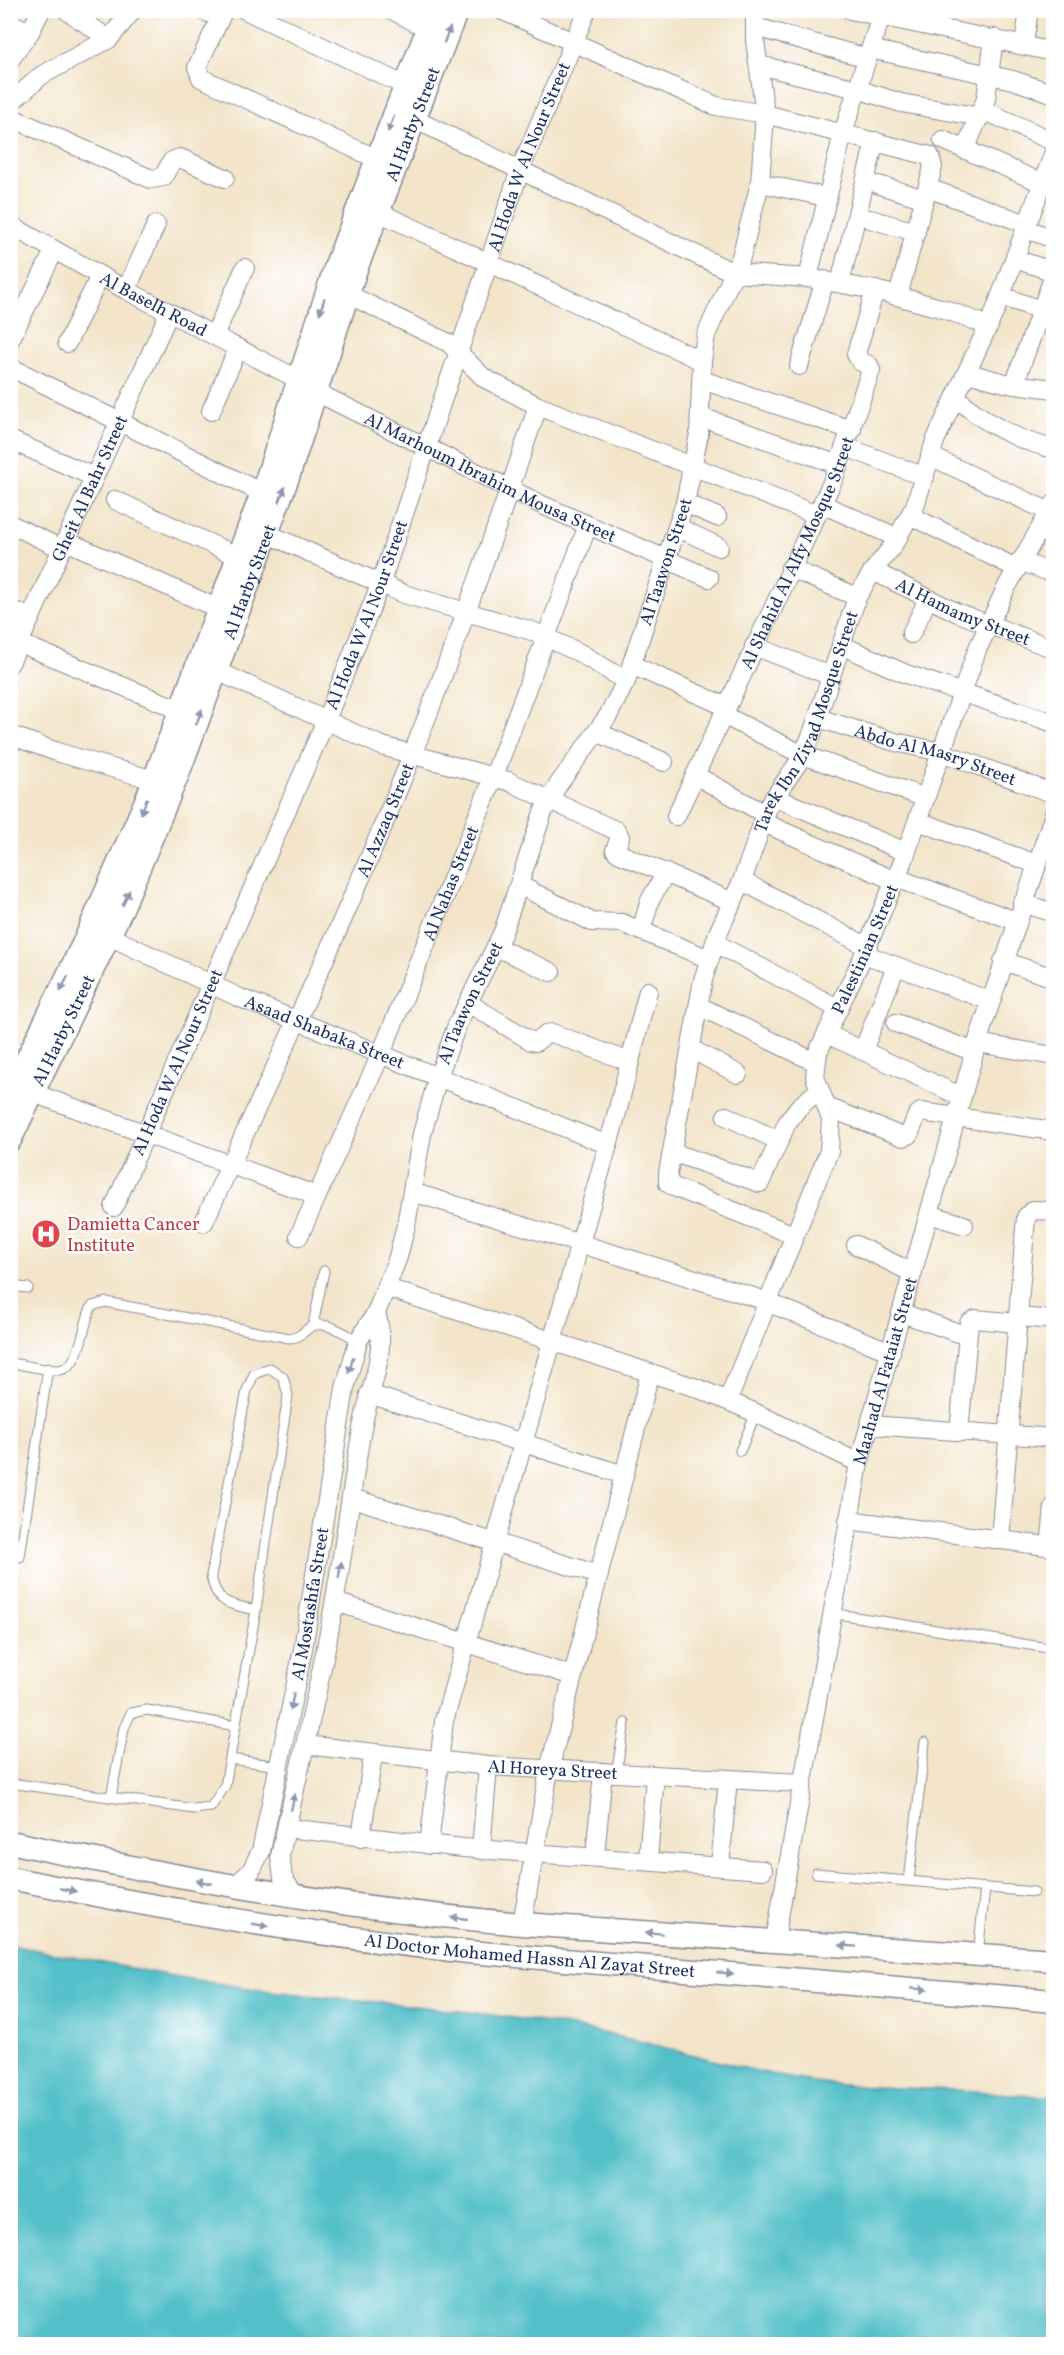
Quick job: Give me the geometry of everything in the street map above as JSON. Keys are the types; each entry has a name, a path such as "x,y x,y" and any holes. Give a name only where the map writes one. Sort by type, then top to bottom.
{"street":[{"path":"10,60 30,32 41,10"},
{"path":"66,10 109,39"},
{"path":"10,103 42,75 109,39 133,10"},
{"path":"202,10 222,14 198,67 201,78 377,159"},
{"path":"245,10 406,86"},
{"path":"393,10 432,20"},
{"name":"Al Harby Street","path":"10,1140 109,936 166,804 217,671 220,624 238,557 262,493 347,294 356,241 378,212 457,10"},
{"path":"501,10 705,103 728,110 765,114 930,156 934,165 898,296"},
{"name":"Al Hoda W Al Nour Street","path":"114,1207 326,720 380,585 520,170 587,10"},
{"path":"850,10 882,13 1053,52"},
{"path":"1024,44 1029,10"},
{"path":"824,281 826,197 843,133 882,13"},
{"path":"751,16 869,54 991,76 1023,83 1053,94"},
{"name":"Al Taawon Street","path":"438,1077 468,1003 496,947 535,834 550,799 597,732 629,673 685,503 694,467 701,417 702,361 710,322 734,273 752,223 760,183 765,114 751,16"},
{"name":"Al Harby Street","path":"10,1094 90,930 154,780 180,710 220,624 268,534 308,386 356,241 377,159 432,20"},
{"path":"10,23 30,32"},
{"path":"965,150 982,113 991,76 994,38"},
{"path":"759,65 857,89 901,103 982,113 1053,142"},
{"path":"10,117 151,179 163,177 172,161 180,158 225,178"},
{"path":"414,119 734,273 824,281 875,290 989,326"},
{"path":"943,140 1042,183"},
{"path":"799,366 824,281 875,141"},
{"name":"Tarek Ibn Ziyad Mosque Street","path":"794,1235 671,1186 667,1178 699,1006 712,951 742,881 764,818 774,797 803,755 818,718 857,597 911,516 930,456 989,326 1052,160"},
{"path":"760,183 826,197"},
{"path":"879,185 926,193 1026,226 1053,239"},
{"path":"378,212 702,361"},
{"path":"870,219 916,232"},
{"name":"Al Baselh Road","path":"10,225 100,276 308,386"},
{"path":"126,290 156,225"},
{"path":"10,340 54,250"},
{"path":"1014,385 1053,274 1015,259"},
{"path":"214,336 245,268"},
{"path":"67,343 100,276"},
{"name":"Al Shahid Al Alfy Mosque Street","path":"676,816 839,465 871,370 869,365 859,360 856,354 875,290"},
{"path":"347,294 443,339 484,378 538,406 694,467 898,538"},
{"path":"1001,296 1041,310"},
{"name":"Gheit Al Bahr Street","path":"10,663 169,313"},
{"path":"211,411 238,348"},
{"path":"10,367 262,493"},
{"path":"968,373 1014,385 1053,389"},
{"path":"702,380 849,438 925,477"},
{"name":"Al Marhoum Ibrahim Mousa Street","path":"308,386 509,488 709,578"},
{"path":"956,397 980,418 1008,434 1053,449"},
{"name":"Al Azzaq Street","path":"204,1222 297,1022 412,756 467,611 538,406"},
{"path":"701,417 839,465"},
{"path":"10,440 94,477"},
{"path":"930,456 1052,510"},
{"path":"115,500 238,557"},
{"path":"685,503 717,517"},
{"name":"Palestinian Street","path":"815,1062 896,879 926,798 961,690 988,625 1018,564 1052,510"},
{"path":"911,516 1018,564 1053,573"},
{"path":"10,524 64,545 220,624"},
{"name":"Al Nahas Street","path":"299,1236 381,1054 494,776 588,525"},
{"path":"677,526 719,547"},
{"path":"268,534 380,585 547,638 596,662 725,711 803,755 926,798"},
{"path":"790,568 857,597"},
{"name":"Al Hamamy Street","path":"873,571 928,599 988,625 1053,649"},
{"path":"911,634 928,599"},
{"path":"10,609 31,618"},
{"path":"20,643 180,710"},
{"path":"841,645 906,674 961,690 1053,723"},
{"path":"754,646 831,676"},
{"path":"217,671 367,741 412,756 494,776 550,799 617,831 620,837 615,850 618,853 733,902"},
{"name":"Abdo Al Masry Street","path":"818,718 895,742 941,753 1053,794"},
{"path":"597,732 664,762"},
{"path":"10,735 154,780"},
{"path":"695,775 764,818 896,879 1016,921"},
{"path":"774,797 906,852"},
{"name":"Maahad Al Fataiat Street","path":"775,1941 859,1463 990,1001 1036,864 1050,835 1053,814"},
{"path":"918,821 1036,864"},
{"path":"641,931 650,900 666,873"},
{"path":"742,881 896,966 990,1001"},
{"path":"519,885 592,922 622,923 641,931 712,951 839,1009"},
{"path":"1023,903 1053,913"},
{"name":"Asaad Shabaka Street","path":"109,936 210,986 608,1145"},
{"path":"496,947 551,972"},
{"path":"1003,961 1053,978"},
{"path":"863,1051 896,966"},
{"path":"429,1845 443,1728 608,1145 648,991"},
{"path":"468,1003 534,1042 552,1033 630,1062"},
{"path":"699,1006 815,1062 815,1077 832,1126 829,1151 728,1400"},
{"path":"896,1023 976,1048 1053,1056"},
{"path":"827,1034 962,1097"},
{"path":"691,1049 738,1074"},
{"name":"Al Mostashfa Street","path":"234,1887 246,1877 259,1858 308,1619 341,1404 358,1341 376,1313 387,1288 404,1233 422,1134 438,1077"},
{"path":"672,1152 756,1184 763,1180 778,1141 792,1115 819,1090"},
{"path":"33,1093 317,1196"},
{"path":"827,1107 903,1137 911,1133 919,1113 1053,1131"},
{"path":"726,1116 778,1141"},
{"path":"412,1192 767,1301 891,1352"},
{"path":"1000,1540 1026,1217 1034,1210 1053,1211"},
{"path":"929,1214 964,1224"},
{"path":"856,1245 913,1273"},
{"path":"387,1288 728,1400 859,1463"},
{"name":"Al Mostashfa Street","path":"296,1897 286,1885 280,1863 335,1602 369,1394 381,1346 376,1313"},
{"path":"902,1313 967,1336"},
{"path":"959,1432 968,1325 974,1320 1053,1320"},
{"path":"522,1924 549,1770 650,1373"},
{"path":"369,1394 624,1475"},
{"path":"870,1425 1053,1438"},
{"path":"352,1498 599,1575"},
{"path":"848,1520 1052,1547 1053,1507"},
{"path":"335,1602 573,1676"},
{"name":"Al Horeya Street","path":"306,1745 373,1755 488,1766 801,1783"},
{"path":"361,1838 373,1755"},
{"path":"279,1766 300,1769"},
{"path":"481,1850 488,1766"},
{"path":"595,1856 609,1773"},
{"path":"648,1860 655,1775"},
{"path":"720,1866 728,1779"},
{"path":"287,1828 481,1850 763,1869"},
{"name":"Al Doctor Mohamed Hassn Al Zayat Street","path":"10,1842 143,1871 296,1897 522,1924 1053,1960"},
{"name":"Al Doctor Mohamed Hassn Al Zayat Street","path":"10,1878 194,1914 377,1942 481,1953 1053,2001"}],"lane":[{"path":"10,1363 60,1370 71,1366 77,1357 85,1320 92,1306 106,1302 289,1338 300,1336 314,1325 324,1271"},
{"path":"10,1286 28,1288"},
{"path":"314,1325 330,1327 358,1341"},
{"path":"21,1557 48,1368"},
{"path":"10,1783 194,1809 211,1807 225,1786 256,1610 288,1395 284,1377 270,1368 254,1374 247,1390 211,1575 214,1591 226,1603 256,1610"},
{"path":"740,1452 756,1413"},
{"path":"831,1613 1053,1649"},
{"path":"111,1797 124,1728 131,1713 147,1710 236,1726"},
{"path":"609,1773 625,1723"},
{"path":"909,1881 925,1742"},
{"path":"230,1759 279,1766"},
{"path":"816,1873 1034,1892"},
{"path":"978,1954 985,1888"}],"water":[{"path":"10,1945 253,1989 537,2021 624,2038 779,2076 827,2084 1053,2096 1053,2344 11,2344"}],"place":[{"name":"Damietta Cancer Institute","path":"46,1234"}]}
